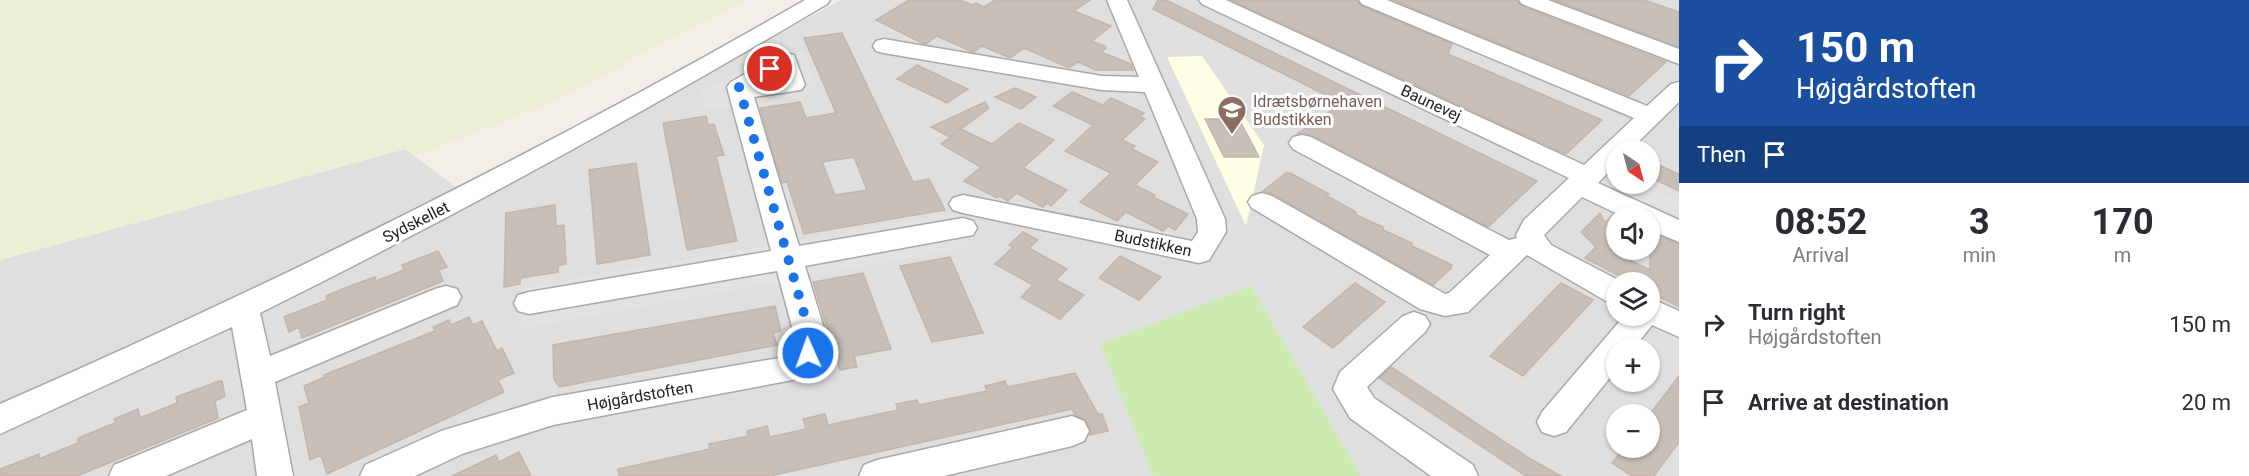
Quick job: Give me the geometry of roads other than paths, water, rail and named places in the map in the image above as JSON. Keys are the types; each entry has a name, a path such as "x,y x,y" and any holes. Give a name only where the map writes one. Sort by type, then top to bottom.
{"street":[{"name":"Sydskellet","path":"0,420 244,308 547,155 646,101 820,0"},
{"name":"Budstikken","path":"789,258 963,216 1199,253 1212,232 1211,219 1117,0"},
{"name":"Baunevej","path":"1209,0 1584,181 1628,206"},
{"path":"1369,0 1650,116"},
{"path":"1529,0 1679,57"},
{"path":"884,46 1102,83 1152,85"},
{"path":"1262,202 1431,301 1444,306 1457,304 1521,249 1534,227 1679,90"},
{"name":"Højgårdstoften","path":"378,476 453,442 553,411 786,370 799,363 808,353 811,338 741,92"},
{"path":"1302,143 1521,249 1546,256 1606,287"},
{"path":"1660,223 1679,232"},
{"path":"529,303 789,258"},
{"path":"259,375 446,297"},
{"path":"244,308 259,375 275,476"},
{"path":"1660,316 1679,326"},
{"path":"1413,324 1352,381 1350,389 1362,408 1460,476"},
{"path":"1554,422 1634,326"},
{"path":"127,476 266,418"},
{"path":"877,476 1072,431"}],"place":[{"name":"Idrætsbørnehaven Budstikken","path":"1232,136"}]}
